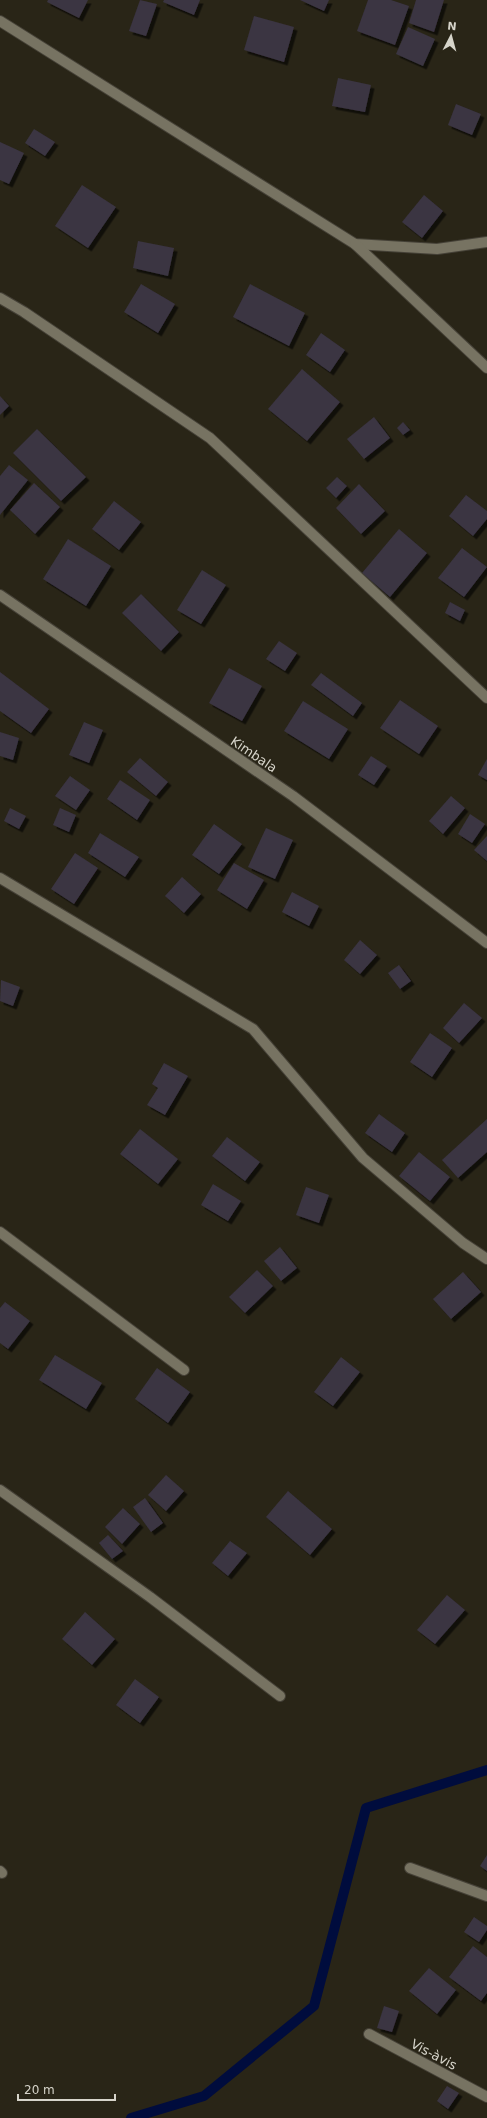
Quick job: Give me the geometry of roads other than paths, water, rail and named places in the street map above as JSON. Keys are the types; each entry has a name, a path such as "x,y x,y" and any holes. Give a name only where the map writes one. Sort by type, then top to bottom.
{"street":[{"path":"0,21 355,244 487,368"},
{"path":"355,244 437,249 487,242"},
{"path":"0,298 24,312 210,438 487,698"},
{"name":"Kimbala","path":"0,595 294,796 487,943"},
{"path":"0,878 253,1029 363,1158 463,1243 487,1259"},
{"path":"0,1232 184,1370"},
{"path":"0,1490 77,1547 150,1597 280,1696"},
{"path":"410,1868 487,1896"},
{"name":"Vis-àvis","path":"369,2034 487,2097"}],"waterway":[{"path":"131,2118 204,2096 314,2006 366,1808 487,1770"}]}
